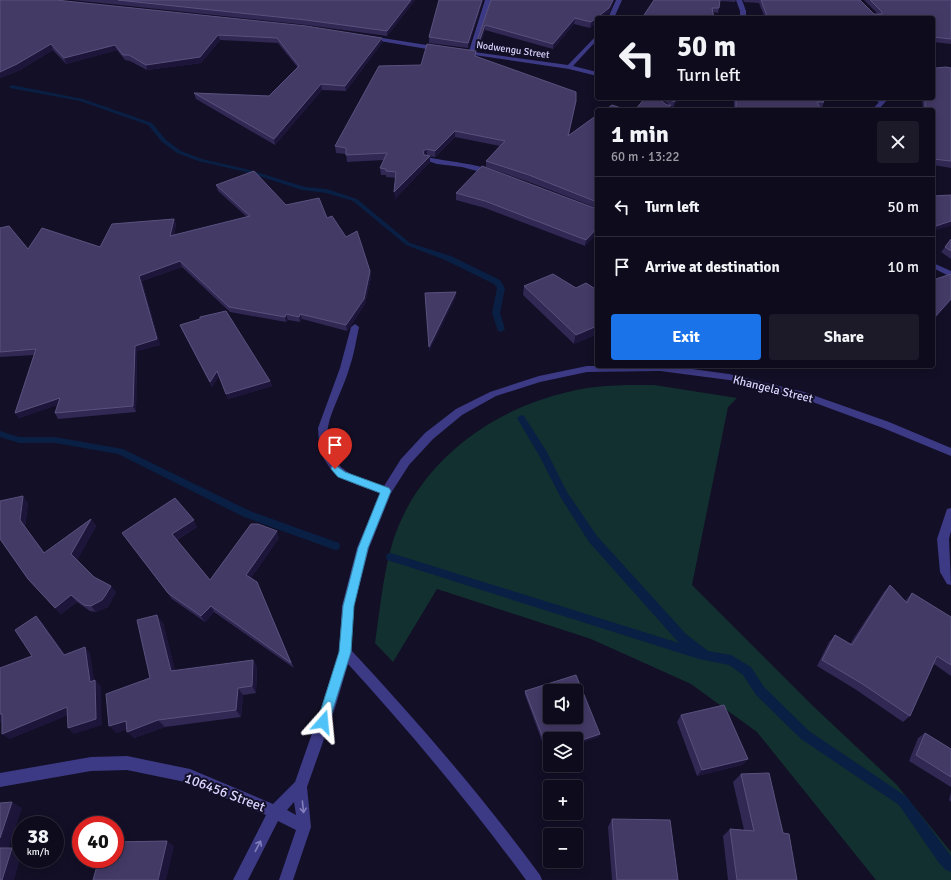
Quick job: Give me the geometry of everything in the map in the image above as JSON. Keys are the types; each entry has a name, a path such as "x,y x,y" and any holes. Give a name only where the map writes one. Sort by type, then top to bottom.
{"street":[{"path":"470,53 488,0"},
{"path":"612,16 619,0"},
{"path":"739,0 743,11 743,16"},
{"path":"362,37 447,50"},
{"path":"569,67 595,38"},
{"name":"Nodwengu Street","path":"455,51 569,67 595,74"},
{"path":"877,108 884,100"},
{"path":"427,159 481,169 500,176"},
{"path":"935,266 951,274"},
{"path":"355,327 345,368 323,428 323,435 329,459 338,472 342,475 386,491"},
{"name":"Khangela Street","path":"240,880 276,812 300,787 328,708 345,652 348,606 363,548 386,491 405,462 429,436 459,412 493,394 539,379 587,368 660,368 729,377 801,394 886,425 951,452"},
{"path":"951,512 943,539 946,572 951,580"},
{"path":"345,652 405,716 504,838 534,880"},
{"name":"106456 Street","path":"0,780 91,764 127,763 190,776 276,812 304,827"},
{"name":"Khangela Street","path":"286,880 304,827 300,787"}],"green space":[{"path":"625,385 654,385 737,398 728,407 692,585 813,706 896,784 951,852 951,880 876,880 757,732 691,684 591,639 437,589 393,662 375,643 384,579 393,541 404,513 420,487 439,464 461,444 485,426 511,412 539,400 575,390"}],"building":[{"path":"0,0 56,0 306,26 382,38 345,86 321,84 274,139 194,93 269,96 299,66 277,38 218,35 200,57 146,65 129,55 123,55 115,45 64,58 51,44 0,72"},
{"path":"118,0 411,0 387,31 306,20"},
{"path":"439,0 482,0 468,43 429,37"},
{"path":"491,0 613,0 609,8 599,16 595,16 595,19 591,22 575,18 553,44 485,25 478,45 476,44"},
{"path":"654,0 720,0 719,8 712,8 714,16 643,16"},
{"path":"761,0 860,0 874,14 882,14 882,12 870,0 951,0 951,39 935,37 935,16 767,16"},
{"path":"427,44 476,51 475,56 576,92 576,101 568,136 595,116 595,201 529,175 486,161 505,141 455,131 435,151 427,149 423,151 424,155 430,156 394,192 396,172 386,171 386,169 380,168 387,153 346,155 346,148 335,146 379,66 421,65"},
{"path":"935,66 936,68 951,68 951,161 935,159 935,108 925,108 925,100 935,100"},
{"path":"643,100 661,100 667,105 671,105 669,108 637,108"},
{"path":"736,100 822,100 824,102 817,102 820,108 736,108"},
{"path":"612,105 621,108 608,108"},
{"path":"482,166 595,208 595,230 586,240 485,201 456,193"},
{"path":"254,171 286,205 319,198 327,218 332,216 346,237 357,231 370,271 364,299 346,325 300,314 299,317 286,314 285,317 229,307 180,261 139,276 157,339 135,346 133,406 55,413 60,398 15,413 36,349 0,352 0,228 9,226 28,249 42,228 100,247 112,224 174,219 170,236 250,216 216,185"},
{"path":"951,195 951,221 935,226 935,196"},
{"path":"951,239 951,251 945,247"},
{"path":"553,274 576,288 586,283 595,289 595,327 576,335 524,286"},
{"path":"951,274 951,299 935,317 935,279"},
{"path":"456,292 429,347 425,293"},
{"path":"226,311 270,381 226,394 217,371 210,382 180,325 200,319 200,317"},
{"path":"23,496 20,520 44,553 91,519 71,554 94,577 111,586 102,600 91,606 84,605 71,595 55,608 28,579 0,539 0,501"},
{"path":"175,498 194,520 172,534 210,580 251,524 258,524 277,531 246,575 257,582 291,663 211,606 201,616 168,593 122,533"},
{"path":"890,585 907,603 912,593 951,617 951,665 937,656 910,716 861,683 822,660 835,635 852,645"},
{"path":"157,615 171,671 253,660 252,686 238,688 236,710 158,720 127,732 126,721 109,726 106,694 150,678 137,620"},
{"path":"36,616 64,655 85,647 90,682 95,680 96,719 68,728 67,707 2,734 2,714 0,714 0,668 32,656 15,630"},
{"path":"576,675 580,684 547,684"},
{"path":"543,685 543,724 583,724 583,692 600,734 583,740 583,732 543,732 543,738 525,691"},
{"path":"724,705 748,759 702,770 681,715"},
{"path":"925,733 951,749 951,777 916,755"},
{"path":"769,773 783,833 789,834 797,880 737,880 730,829 754,831 741,774"},
{"path":"12,802 0,838 0,803"},
{"path":"612,819 670,820 678,880 617,880"},
{"path":"167,841 158,880 93,880 96,868 124,868 124,842"},
{"path":"0,848 12,848 2,880 0,880"}],"waterway":[{"path":"12,87 81,100 150,124 164,141 179,152 200,160 248,171 304,189 327,191 355,200 408,244 448,258 497,282 501,288 496,313 501,329"},
{"path":"521,418 544,455 564,495 593,539 682,638 706,656 731,660 747,671 760,691 805,735 903,801 944,858 951,865"},
{"path":"0,434 19,440 55,440 120,451 247,514 335,546"},
{"path":"391,557 699,654"}],"route":[{"path":"323,722 345,652 348,606 363,548 386,491 342,475 335,469"}]}
